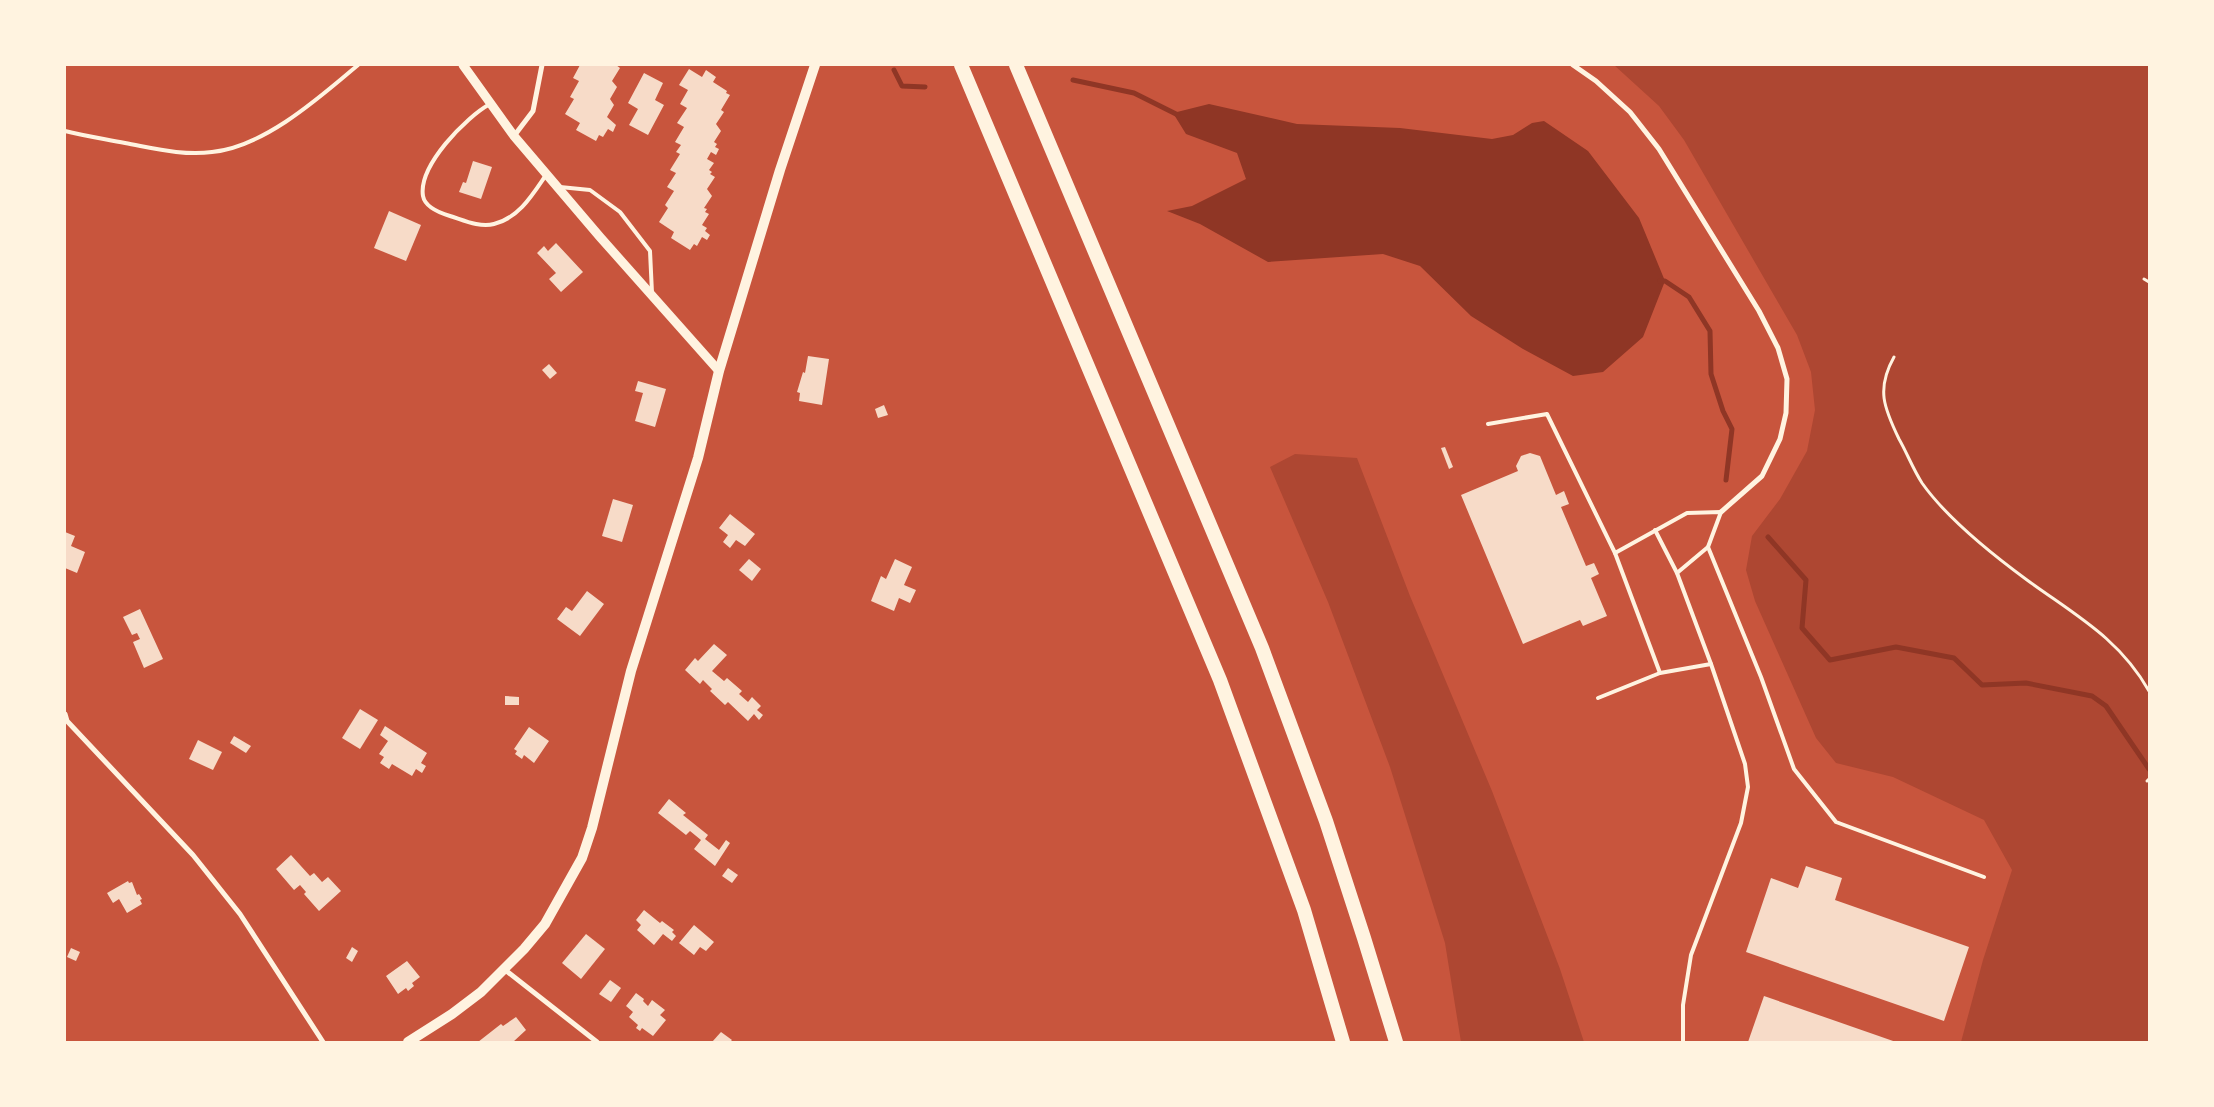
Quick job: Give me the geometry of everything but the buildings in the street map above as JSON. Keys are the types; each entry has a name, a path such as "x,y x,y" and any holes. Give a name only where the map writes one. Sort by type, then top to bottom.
{"highway":[{"path":"961,65 1223,688 1301,901 1343,1042"},
{"path":"1016,65 1268,665 1326,821 1396,1042"}],"main road":[{"path":"408,1042 452,1014 481,992 524,949 545,924 582,858 592,828 631,671 698,458 719,371 780,170 815,65"}],"street":[{"path":"463,65 514,136 546,175 719,371"},
{"path":"514,136 533,111 542,65"},
{"path":"1573,65 1596,81 1630,112 1660,149 1759,310 1778,348 1787,379 1786,413 1780,439 1762,476 1721,512"},
{"path":"65,714 67,721 193,855 240,914 323,1042"},
{"path":"504,969 597,1042"}],"lane":[{"path":"65,131 171,152 212,152 243,144 276,128 336,84 358,65"},
{"path":"490,104 476,112 452,133 431,166 424,184 423,197 427,205 445,215 476,224 494,224 526,205 546,175"},
{"path":"557,187 590,190 620,212 650,251 652,295"},
{"path":"1488,424 1547,414 1614,553 1660,673"},
{"path":"1614,553 1687,513 1721,512 1708,547 1677,573"},
{"path":"1655,530 1677,573 1745,764 1748,786 1740,823 1692,955 1683,1005 1683,1042"},
{"path":"1708,547 1760,677 1794,770 1836,822 1984,877"},
{"path":"1598,698 1660,673 1710,664"}],"path":[{"path":"2144,279 2149,282"},
{"path":"1894,357 1885,373 1884,396 1895,430 1921,482 1935,499 1976,540 2028,581 2101,633 2133,665 2149,691"}],"shaded area":[{"path":"1614,65 2149,65 2149,1042 1961,1042 1983,960 2012,870 1984,820 1893,777 1836,763 1816,738 1755,601 1746,570 1752,536 1780,499 1807,451 1815,410 1811,372 1797,335 1684,140 1659,106"},
{"path":"1209,104 1297,124 1400,128 1492,139 1513,135 1532,123 1544,121 1588,151 1639,218 1665,281 1643,337 1603,372 1573,376 1523,349 1471,316 1420,266 1383,254 1268,262 1200,224 1167,211 1192,206 1246,179 1237,153 1186,134 1173,113"},
{"path":"1295,454 1357,458 1410,596 1492,791 1560,969 1584,1042 1461,1042 1445,943 1390,767 1328,602 1270,467"}],"waterway":[{"path":"894,70 902,86 925,87"},
{"path":"1073,80 1134,93 1178,115"},
{"path":"1660,281 1665,281 1689,297 1710,331 1711,374 1723,411 1732,429 1726,480"},
{"path":"1768,537 1806,580 1802,628 1830,660 1896,647 1954,658 1982,685 2026,683 2092,696 2106,706 2149,769"}]}
